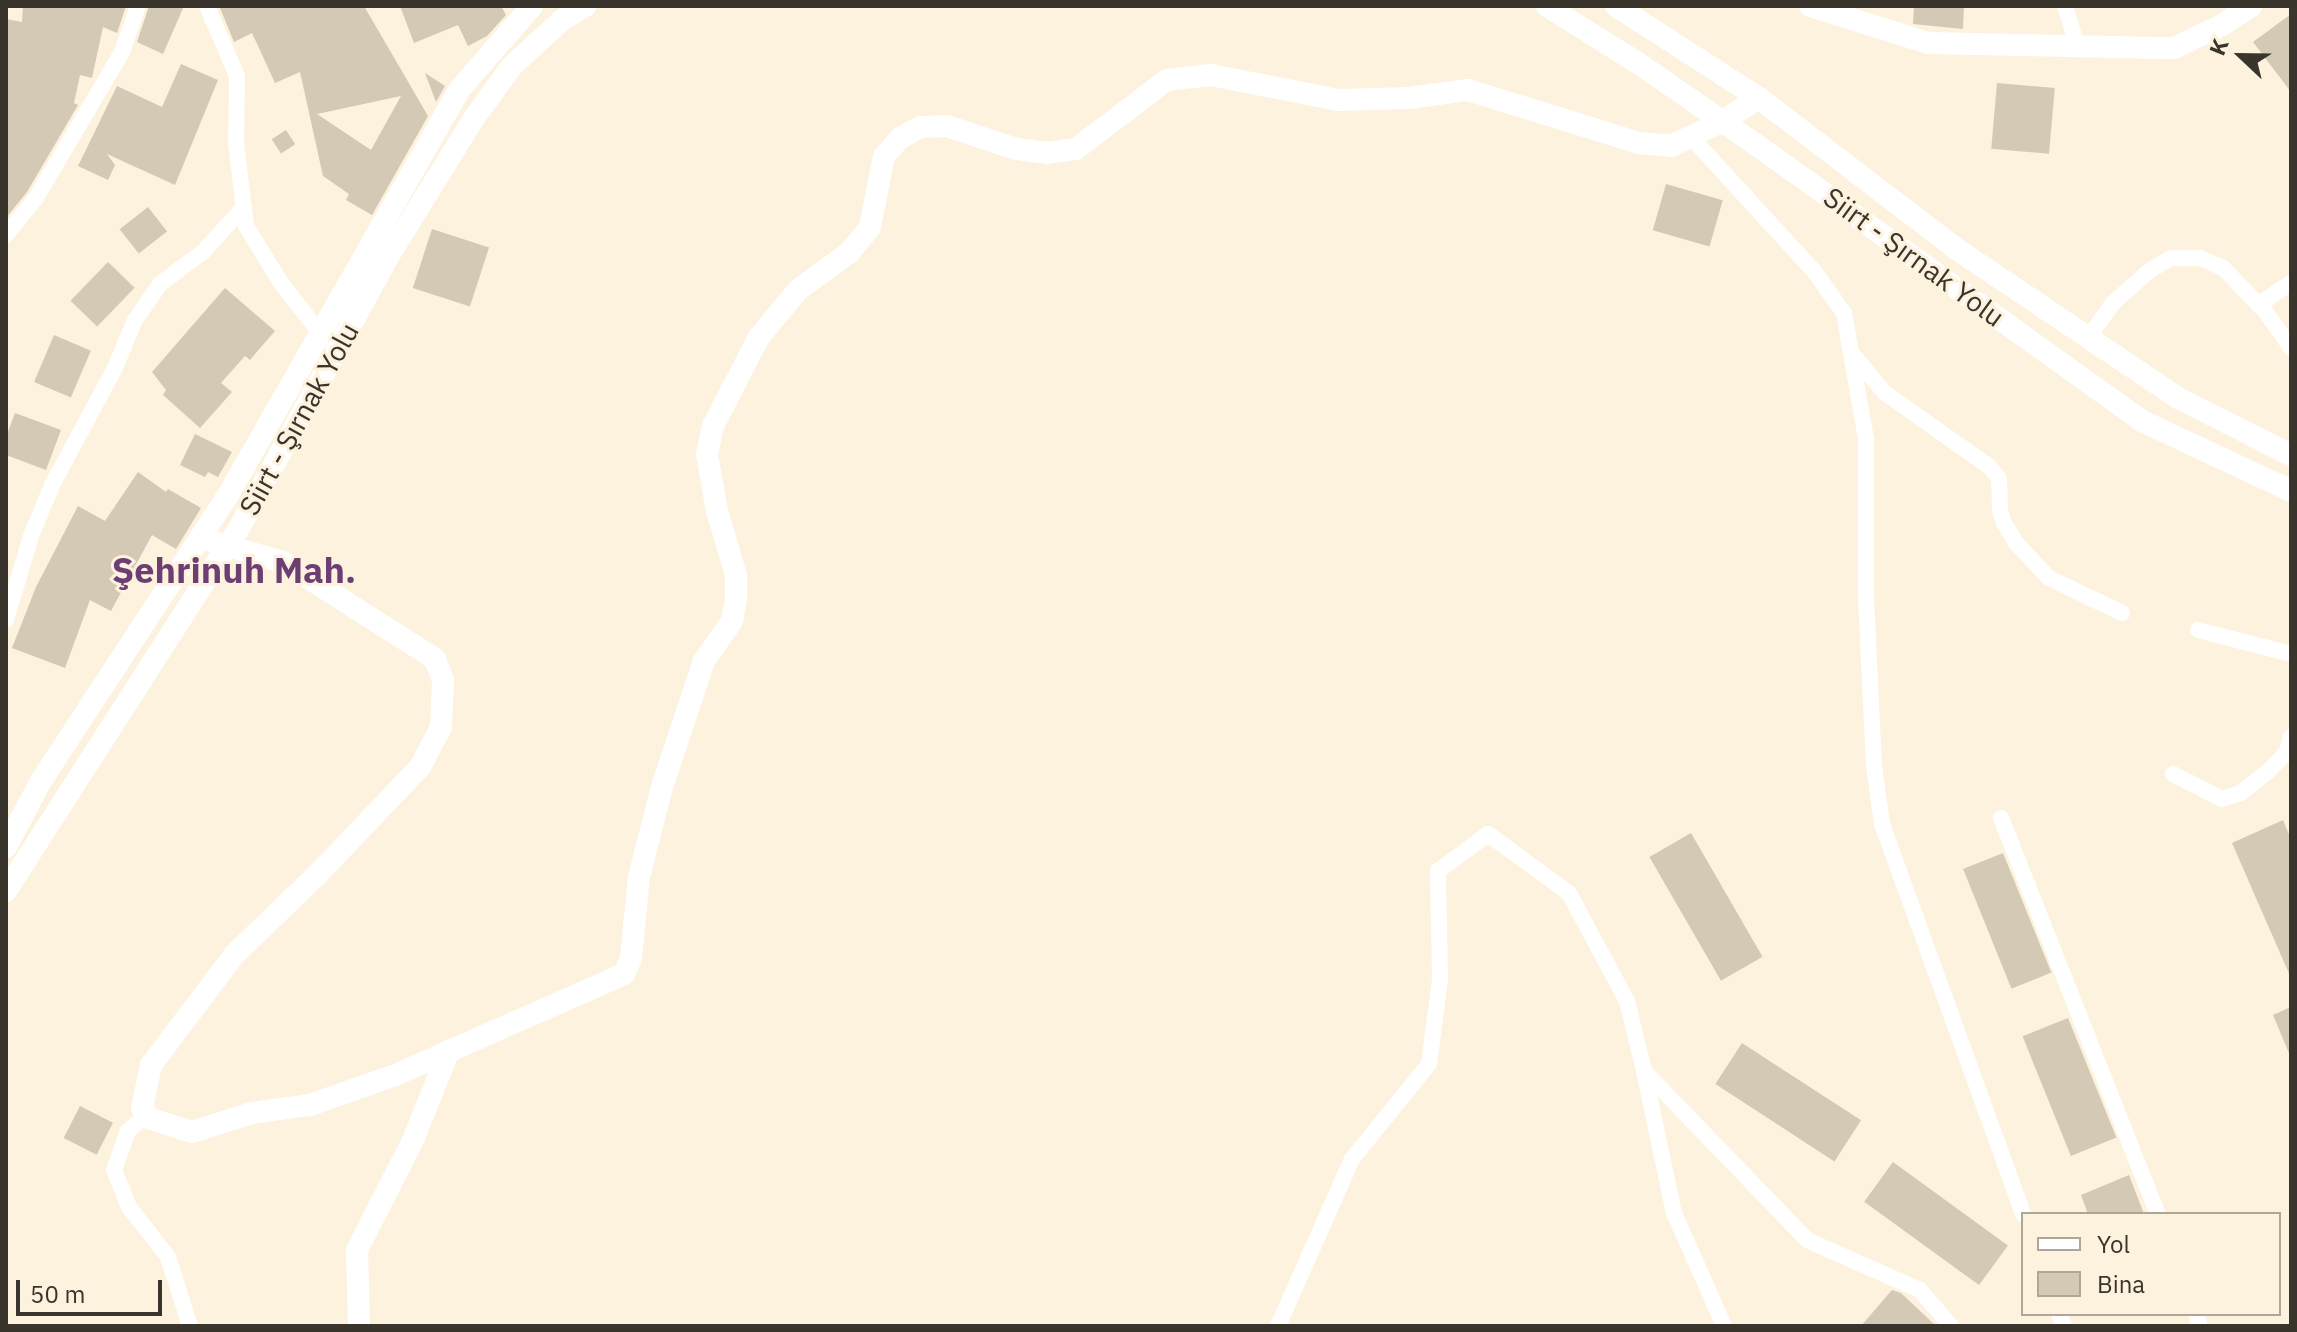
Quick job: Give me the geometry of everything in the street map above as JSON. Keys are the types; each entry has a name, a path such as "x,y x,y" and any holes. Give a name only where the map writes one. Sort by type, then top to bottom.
{"street":[{"path":"6,235 36,198 122,52 138,6"},
{"path":"207,6 237,76 236,144 246,226 281,283 320,333"},
{"name":"Siirt - Şırnak Yolu","path":"6,847 15,810 41,781 200,538 459,90 532,6"},
{"name":"Siirt - Şırnak Yolu","path":"6,891 228,545 391,252 474,118 512,66 562,20 585,6"},
{"name":"Siirt - Şırnak Yolu","path":"1547,6 1723,121 2144,422 2291,491"},
{"name":"Siirt - Şırnak Yolu","path":"1616,6 1759,98 1955,248 2178,398 2291,455"},
{"path":"1810,6 1928,43 2174,48 2222,25 2251,6"},
{"path":"2065,6 2077,45"},
{"path":"200,538 283,562 435,659 443,680 441,727 420,767 317,875 234,955 151,1065 142,1108 151,1119 192,1132 252,1113 310,1105 393,1076 624,974 631,958 639,877 662,787 704,661 732,621 736,598 736,575 717,511 707,454 713,426 759,337 798,290 850,252 870,227 884,156 900,138 921,127 947,126 1016,149 1047,153 1076,149 1167,80 1211,75 1338,100 1409,98 1468,90 1639,143 1671,146 1723,121 1759,98"},
{"path":"1691,137 1814,271 1844,313 1854,356 1866,439 1866,614 1874,766 1882,824 2022,1212"},
{"path":"6,620 31,536 52,485 114,370 135,320 161,283 203,252 244,207"},
{"path":"2088,338 2113,303 2149,271 2171,258 2200,258 2223,268 2258,305 2291,348"},
{"path":"2258,305 2291,283"},
{"path":"1854,356 1885,393 1990,467 1999,479 2000,511 2004,523 2016,543 2049,578 2122,613"},
{"path":"2198,630 2291,654"},
{"path":"2173,774 2222,799 2241,793 2289,752"},
{"path":"2001,818 2157,1212"},
{"path":"1278,1326 1352,1159 1429,1064 1440,979 1438,871 1488,834 1569,893 1627,1001 1674,1213 1724,1326"},
{"path":"359,1326 357,1250 413,1140 449,1051"},
{"path":"1644,1071 1807,1240 1920,1290 1951,1326"},
{"path":"147,1114 128,1131 114,1170 129,1207 168,1257 190,1326"}],"building":[{"path":"23,6 126,6 117,33 103,27 92,78 80,75 74,103 78,105 27,192 6,218 6,19 22,22"},
{"path":"149,6 184,6 163,54 137,42"},
{"path":"364,6 428,116 372,215 346,200 349,194 323,176 300,72 275,83 252,33 234,42 220,8","holes":["401,96 371,150 317,114"]},
{"path":"400,6 501,6 506,15 487,36 468,46 458,25 414,43"},
{"path":"1914,6 1964,6 1963,29 1913,24"},
{"path":"2291,14 2291,92 2253,42"},
{"path":"181,64 218,80 175,185 107,154 115,165 108,180 78,166 117,86 162,107"},
{"path":"425,73 445,86 436,102"},
{"path":"1997,83 2055,88 2049,154 1991,149"},
{"path":"286,130 295,144 281,154 272,139"},
{"path":"1666,184 1723,200 1709,246 1653,230"},
{"path":"148,207 167,231 139,254 120,229"},
{"path":"432,229 489,248 470,307 413,288"},
{"path":"108,262 135,288 97,327 70,301"},
{"path":"225,288 275,331 250,360 245,356 221,383 232,392 200,428 163,395 166,390 152,372"},
{"path":"54,335 91,351 71,398 34,382"},
{"path":"15,413 61,430 46,470 6,455 6,437"},
{"path":"195,434 232,452 218,477 208,472 205,477 180,465"},
{"path":"138,472 166,492 168,489 201,508 176,549 152,535 111,611 90,600 65,668 12,648 36,587 78,506 105,521"},
{"path":"2283,820 2291,839 2291,978 2232,843"},
{"path":"1691,833 1762,957 1721,981 1649,857"},
{"path":"2003,853 2051,973 2011,989 1963,869"},
{"path":"2291,1007 2291,1058 2273,1015"},
{"path":"2068,1018 2116,1138 2071,1156 2023,1036"},
{"path":"1742,1043 1861,1120 1834,1161 1715,1084"},
{"path":"80,1106 113,1123 97,1155 64,1138"},
{"path":"1893,1162 2008,1245 1979,1285 1864,1202"},
{"path":"2129,1175 2143,1212 2087,1212 2081,1195"},
{"path":"1892,1290 1901,1293 1936,1326 1861,1326"}],"district":[{"name":"Şehrinuh Mah.","path":"234,570"}]}
